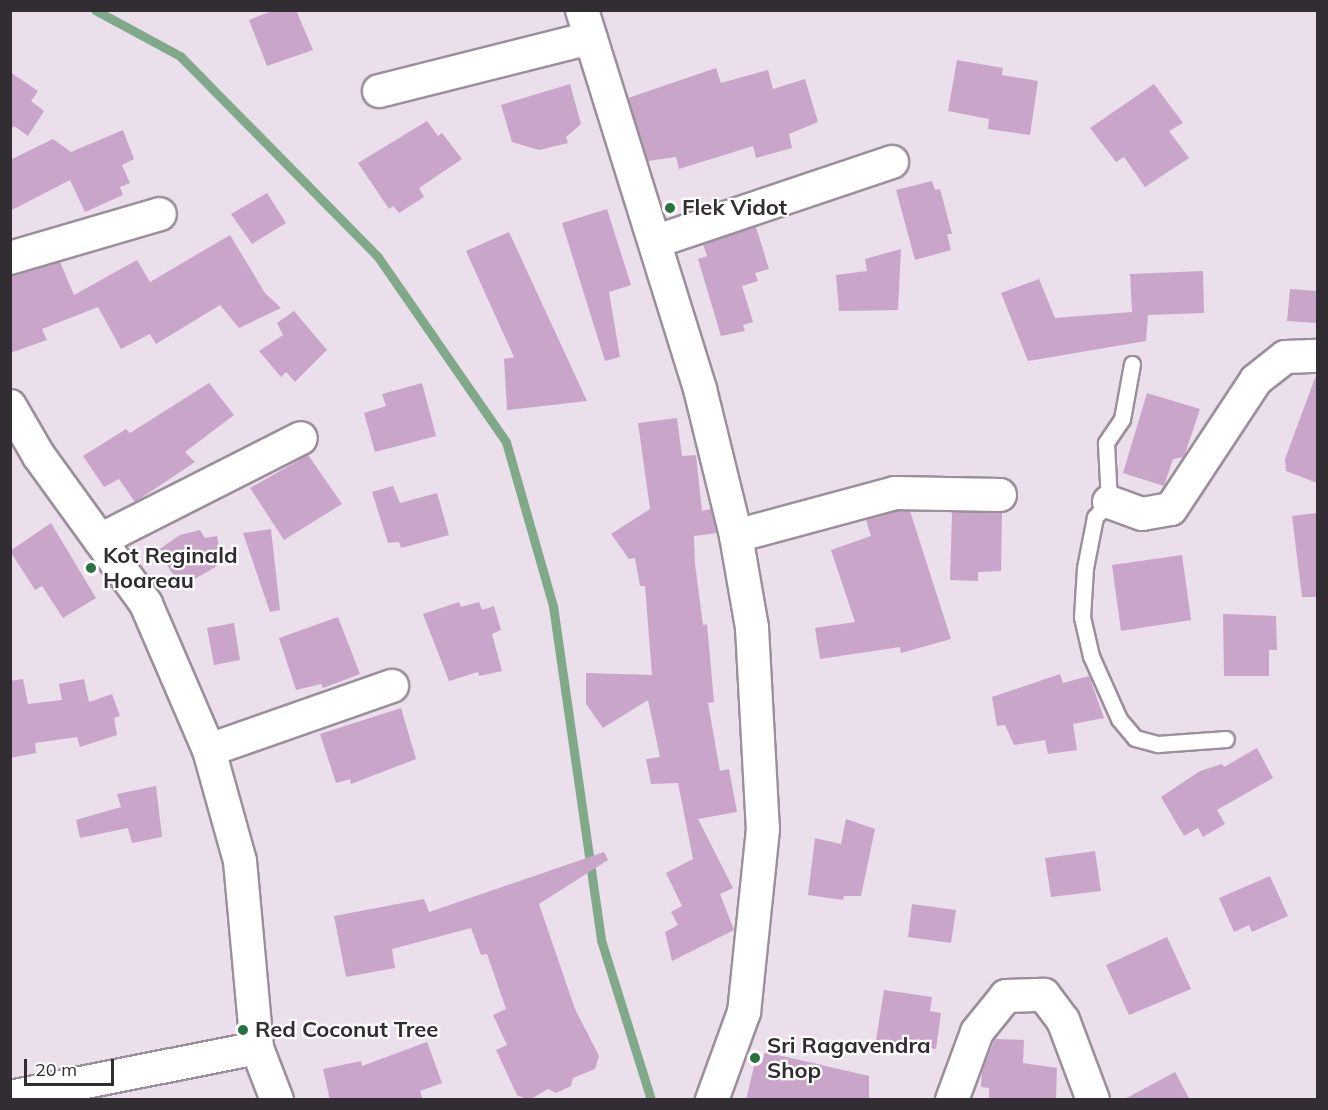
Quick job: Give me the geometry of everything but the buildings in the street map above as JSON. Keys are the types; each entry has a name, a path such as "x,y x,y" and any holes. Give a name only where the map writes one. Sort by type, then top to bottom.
{"street":[{"path":"379,91 586,24 657,241 700,389 736,536 752,628 764,829 744,1012 712,1100"},
{"path":"657,241 892,162"},
{"path":"10,258 160,214"},
{"path":"1109,502 1142,514 1171,509 1256,380 1285,357 1317,356"},
{"path":"10,406 39,456 146,604 209,750 240,861 256,1048 277,1100"},
{"path":"100,540 301,438"},
{"path":"736,536 895,493 1000,495"},
{"path":"209,750 392,686"},
{"path":"952,1100 977,1032 1006,996 1044,995 1063,1020 1093,1100"},
{"path":"10,1097 256,1048"}],"lane":[{"path":"1132,364 1122,419 1106,444 1109,502 1095,517 1082,617 1105,692 1135,738 1158,744 1226,739"}],"waterway":[{"path":"95,10 180,56 378,257 506,442 553,606 601,940 651,1100"}],"place":[{"name":"Flek Vidot","path":"670,208"},
{"name":"Kot Reginald Hoareau","path":"91,568"},
{"name":"Red Coconut Tree","path":"243,1030"},
{"name":"Sri Ragavendra Shop","path":"755,1058"}]}
